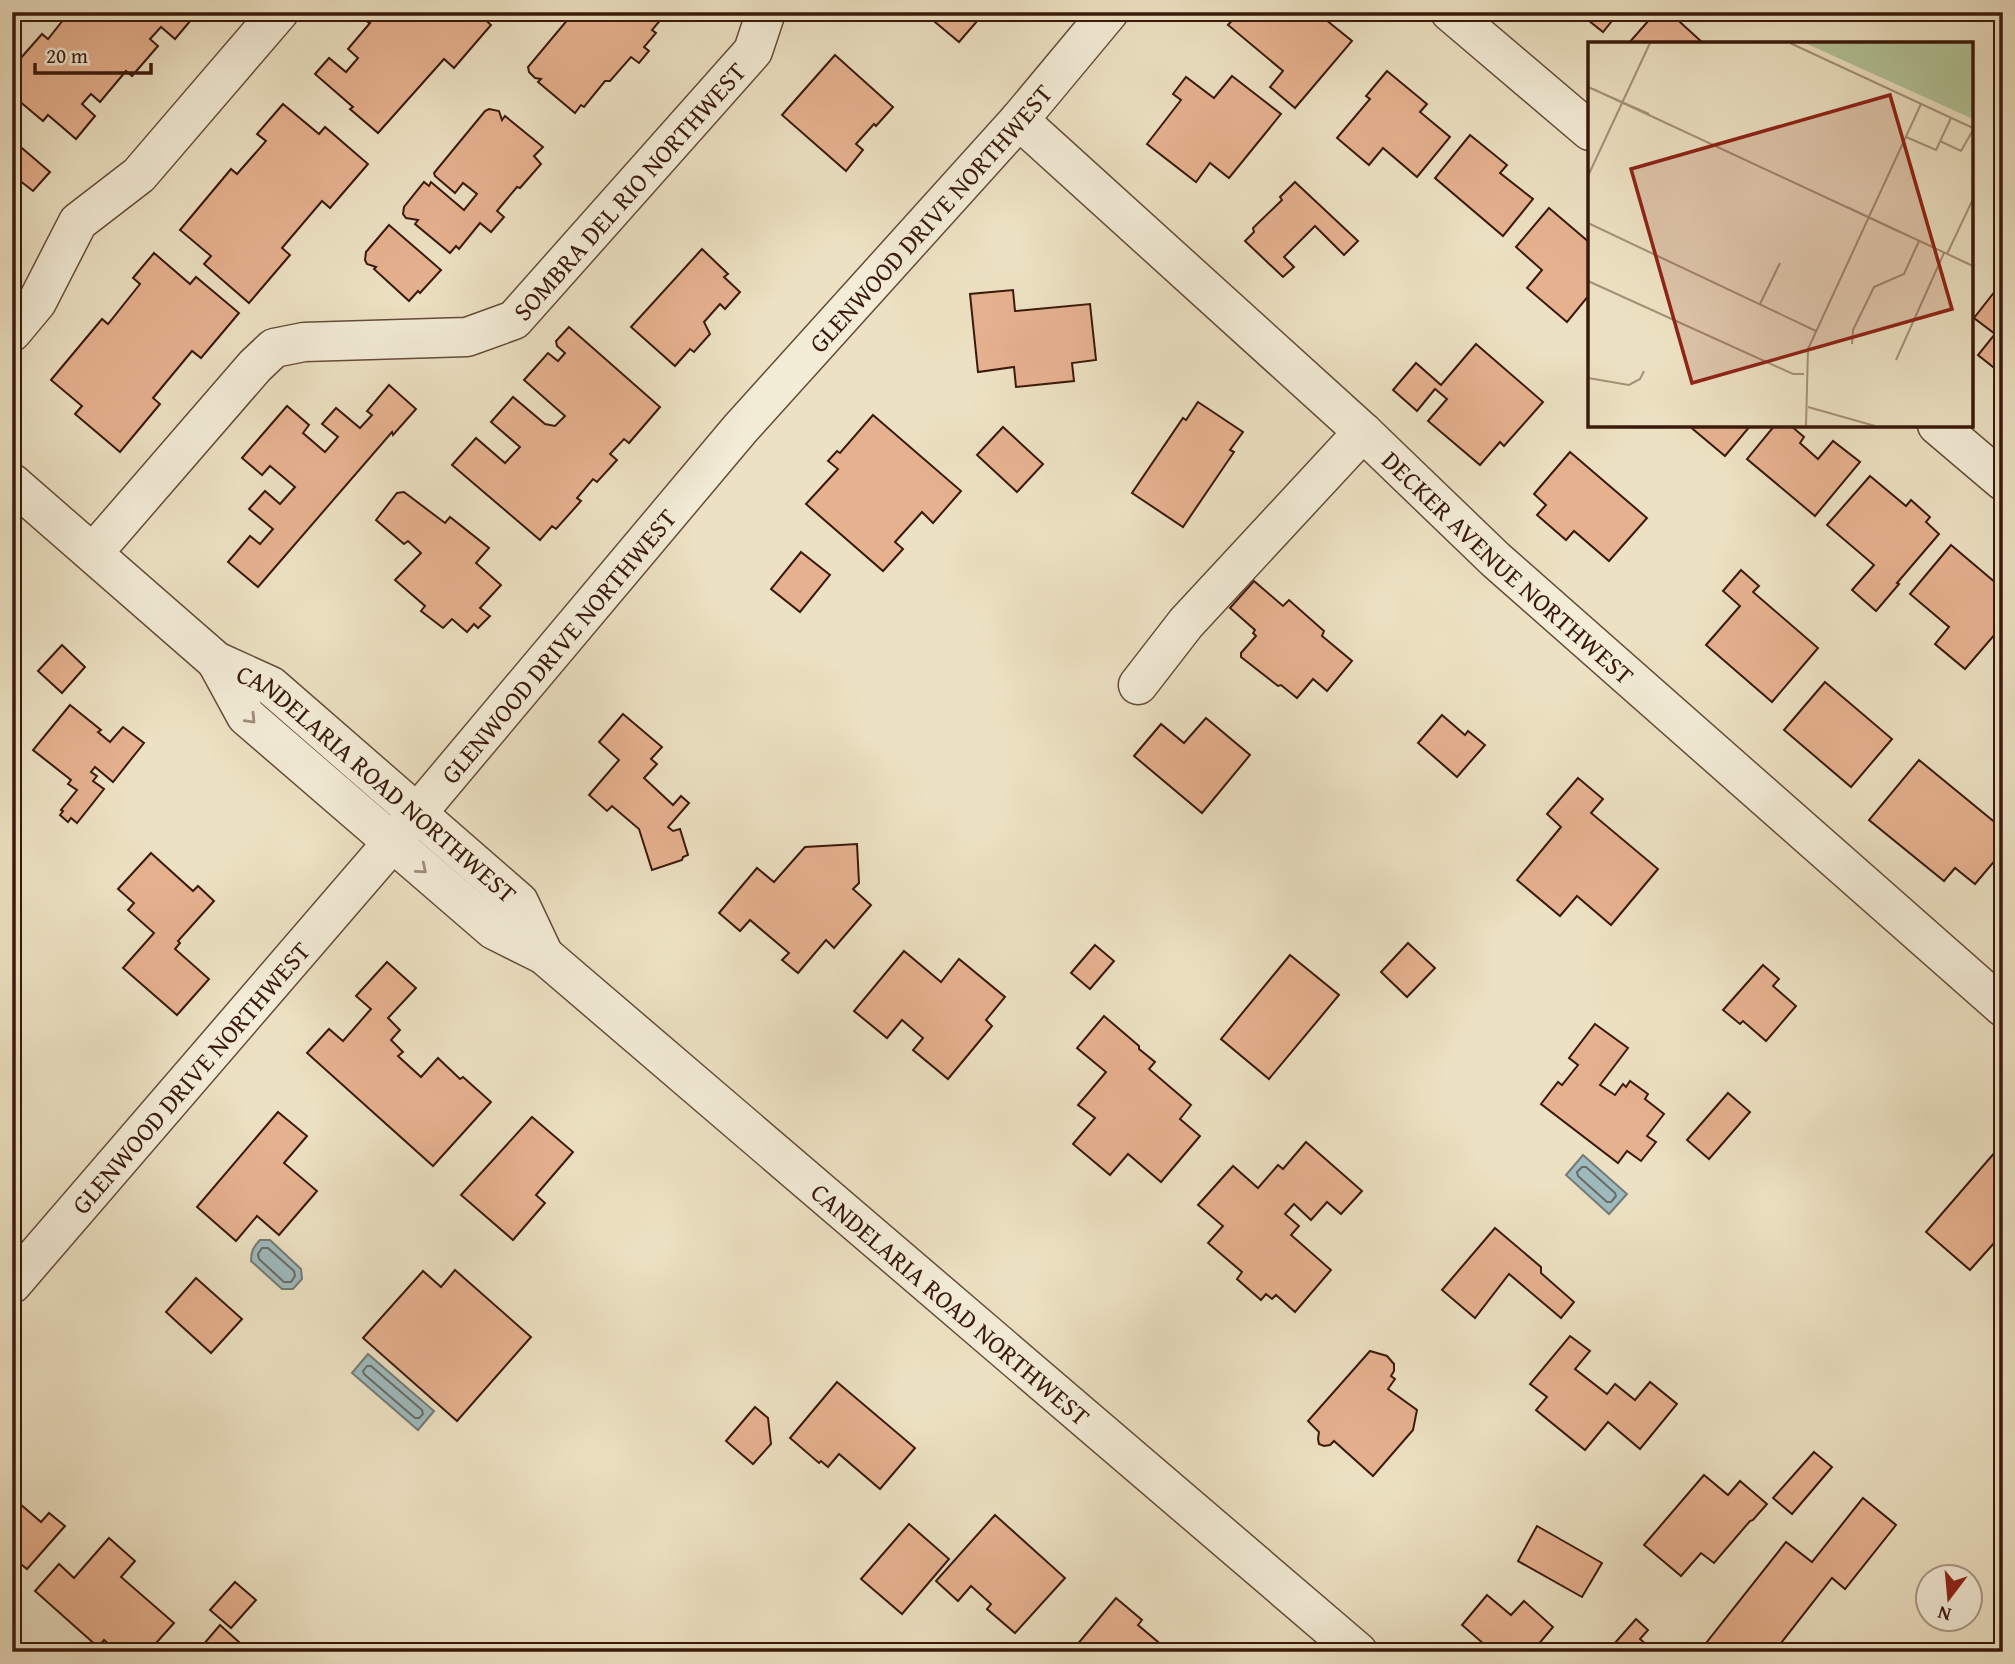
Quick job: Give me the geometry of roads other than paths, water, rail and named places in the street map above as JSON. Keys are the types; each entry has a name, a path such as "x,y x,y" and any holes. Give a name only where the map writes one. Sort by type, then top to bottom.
{"street":[{"path":"12,331 37,302 79,222 139,175 279,12"},
{"name":"SOMBRA DEL RIO NORTHWEST","path":"93,553 255,366 274,348 304,342 467,337 514,320 753,51 766,12"},
{"name":"GLENWOOD DRIVE NORTHWEST","path":"12,1284 392,843 740,429 1019,120 1109,12"},
{"path":"1450,12 1588,129"},
{"name":"DECKER AVENUE NORTHWEST","path":"1019,120 1363,432 1496,560 2003,1007"},
{"path":"1939,427 2003,481"},
{"path":"1138,685 1195,613 1363,432"},
{"name":"CANDELARIA ROAD NORTHWEST","path":"12,483 216,661 271,686 418,812 519,902 544,956"},
{"name":"CANDELARIA ROAD NORTHWEST","path":"216,661 246,716 392,843 494,930 544,956 1358,1652"}],"water":[{"path":"1583,1155 1627,1194 1609,1214 1566,1175"},
{"path":"260,1240 270,1240 301,1269 302,1279 293,1289 282,1289 251,1261 253,1250"},
{"path":"368,1354 434,1411 418,1430 352,1373"}]}
